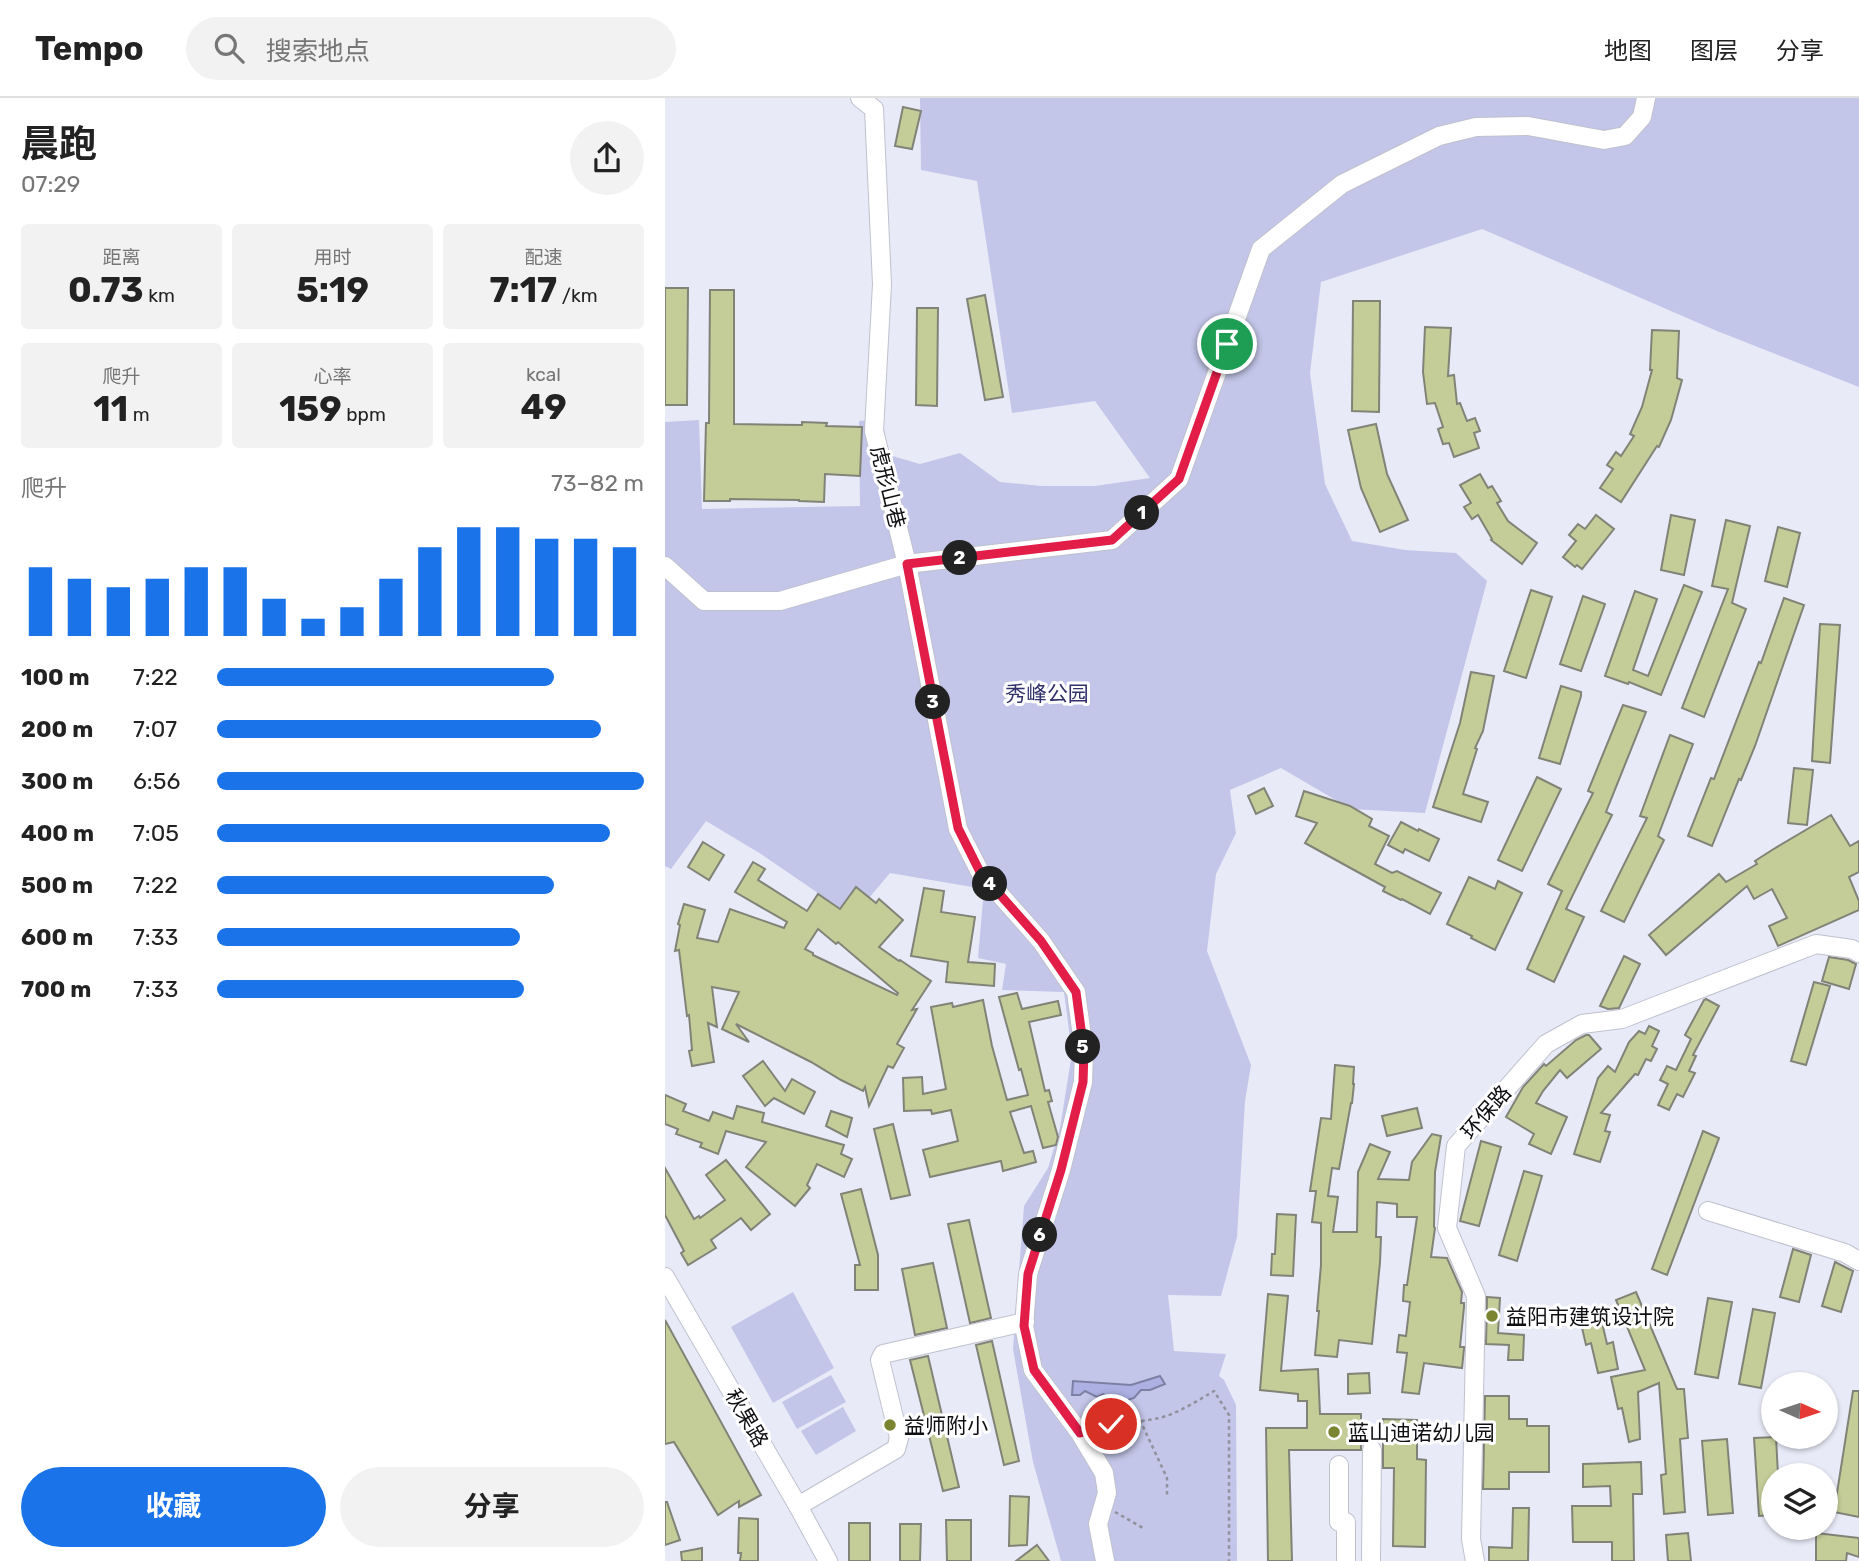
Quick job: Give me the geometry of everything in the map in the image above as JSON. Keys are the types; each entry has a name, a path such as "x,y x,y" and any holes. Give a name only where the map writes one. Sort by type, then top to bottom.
{"street":[{"name":"虎形山巷","path":"860,98 874,109 881,284 874,431 907,564 958,828 980,872 1041,941 1076,992 1084,1051 1083,1082 1061,1170 1028,1274 1024,1326 1034,1370 1080,1433 1104,1473 1107,1493 1098,1524 1105,1561"},
{"path":"665,566 704,601 780,601 907,564 1112,540 1179,479 1261,249 1342,184 1439,136 1476,127 1528,126 1604,140 1625,136 1642,117 1646,98"},
{"name":"环保路","path":"1475,1561 1471,1539 1476,1296 1447,1228 1456,1146 1546,1044 1582,1024 1622,1019 1816,944 1851,949 1859,953"},
{"path":"1708,1211 1845,1253 1859,1261"},
{"name":"秋果路","path":"665,1277 828,1561"},
{"path":"798,1506 896,1450 899,1438 880,1360 883,1354 1025,1322"},
{"path":"1371,1450 1371,1561"},
{"path":"1339,1465 1339,1522 1346,1522 1346,1561"}],"path":[{"path":"1080,1433 1111,1424 1159,1418 1189,1406 1214,1391 1229,1415 1229,1561"},
{"path":"1140,1420 1167,1478 1167,1498"},
{"path":"1103,1505 1143,1528"}],"green space":[{"name":"秀峰公园","path":"920,98 1859,98 1859,387 1717,331 1482,229 1321,282 1310,373 1325,484 1352,541 1405,550 1456,553 1487,581 1425,813 1351,809 1281,768 1230,790 1236,833 1216,874 1207,951 1251,1065 1245,1101 1237,1237 1221,1296 1168,1295 1174,1351 1226,1354 1219,1376 1224,1380 1236,1405 1237,1561 1061,1561 1033,1462 1013,1349 1024,1206 1048,1168 1060,1128 1072,1053 1064,992 1002,990 1006,964 978,958 984,889 890,873 853,917 761,854 706,821 671,869 665,866 665,422 699,420 702,509 860,506 859,421 882,419 889,455 920,464 960,453 1000,482 1042,486 1095,486 1150,478 1095,401 1012,413 977,181 921,170"},
{"path":"793,1292 834,1368 773,1403 731,1327"},
{"path":"831,1375 846,1402 797,1429 782,1402"},
{"path":"843,1407 856,1431 816,1455 801,1431"}],"shaded area":[{"path":"1160,1376 1165,1384 1150,1390 1141,1390 1134,1398 1121,1402 1103,1394 1097,1397 1085,1391 1080,1395 1072,1395 1073,1381 1131,1385"}],"building":[{"path":"903,107 921,111 912,149 895,146"},
{"path":"665,288 688,288 687,405 665,405"},
{"path":"710,290 734,290 734,424 802,425 802,422 862,427 860,476 825,474 824,502 730,499 704,501 706,423 709,423"},
{"path":"985,295 1003,397 985,400 967,299"},
{"path":"1353,301 1380,301 1379,412 1352,411"},
{"path":"917,308 938,308 937,406 916,405"},
{"path":"1425,327 1451,328 1448,376 1454,375 1457,404 1460,403 1467,421 1475,418 1480,431 1474,433 1479,448 1454,457 1449,443 1443,444 1438,429 1443,427 1435,403 1427,404 1423,372"},
{"path":"1652,330 1679,331 1677,378 1682,380 1671,420 1659,447 1657,446 1621,502 1600,488 1613,469 1607,465 1616,452 1621,456 1634,436 1630,434 1642,407 1652,370"},
{"path":"1376,424 1387,474 1408,520 1380,532 1361,488 1348,430"},
{"path":"1480,474 1488,488 1492,486 1501,501 1497,503 1508,521 1537,543 1522,564 1491,540 1478,515 1472,519 1464,507 1471,503 1460,485"},
{"path":"1596,515 1614,529 1582,569 1577,565 1575,567 1563,557 1576,541 1569,535 1578,524 1585,529"},
{"path":"1671,515 1695,520 1684,575 1661,570"},
{"path":"1726,520 1750,526 1732,603 1746,609 1704,717 1682,708 1728,589 1712,586"},
{"path":"1778,527 1800,533 1787,587 1765,581"},
{"path":"1684,585 1702,592 1661,695 1605,676 1635,591 1657,599 1633,670 1648,676"},
{"path":"1531,590 1552,597 1526,678 1504,671"},
{"path":"1583,596 1605,604 1581,671 1560,664"},
{"path":"1784,598 1804,605 1755,746 1712,846 1688,836 1711,778 1714,779 1759,662 1761,663"},
{"path":"1820,624 1840,625 1830,763 1812,761"},
{"path":"1471,672 1494,676 1483,731 1475,748 1477,749 1463,794 1488,802 1481,822 1433,807 1460,723"},
{"path":"1561,686 1581,692 1581,696 1560,764 1539,758"},
{"path":"1623,705 1646,712 1606,812 1612,815 1566,909 1584,917 1554,982 1527,969 1562,891 1548,884 1593,793 1588,791"},
{"path":"1670,735 1693,744 1658,836 1664,840 1624,922 1601,911 1647,818 1640,816"},
{"path":"1794,768 1813,770 1807,825 1788,823"},
{"path":"1537,777 1561,789 1522,871 1498,860"},
{"path":"1264,788 1273,806 1256,814 1248,796"},
{"path":"1304,791 1350,806 1372,819 1369,826 1389,836 1375,864 1392,873 1397,871 1441,893 1430,914 1383,891 1385,887 1305,843 1317,823 1296,816"},
{"path":"1831,815 1850,846 1859,841 1859,872 1849,877 1859,901 1859,910 1778,946 1769,926 1787,918 1772,889 1754,899 1747,886 1666,955 1649,935 1719,874 1726,882 1757,864 1755,861 1772,850"},
{"path":"1401,822 1439,839 1429,861 1405,849 1403,853 1388,845"},
{"path":"703,842 724,855 709,880 688,867"},
{"path":"753,862 765,869 758,880 807,911 818,894 840,909 856,887 876,903 879,899 903,920 879,947 931,981 912,1010 917,1009 897,1044 904,1048 893,1068 888,1066 869,1106 865,1087 863,1091 736,1024 749,1042 722,1029 739,992 712,987 717,1027 708,1023 714,1062 692,1066 689,1051 692,1050 689,1015 687,1016 679,950 675,951 678,924 684,904 705,910 697,938 718,942 730,909 784,928 787,922 735,892","holes":["818,929 836,944 838,942 898,993 897,995 805,949"]},
{"path":"1469,877 1495,889 1498,881 1522,893 1495,950 1447,924"},
{"path":"924,888 944,891 941,912 975,917 968,962 995,964 994,986 946,982 948,962 911,956"},
{"path":"1624,956 1640,964 1619,1008 1608,1009 1600,1006"},
{"path":"1829,957 1856,964 1849,989 1822,981"},
{"path":"1814,982 1830,986 1806,1065 1791,1061"},
{"path":"1017,993 1022,1009 1058,1001 1061,1015 1029,1022 1045,1091 1049,1090 1052,1101 1048,1102 1058,1137 1056,1145 1043,1148 1031,1106 1010,1112 1024,1153 1033,1151 1036,1162 1003,1171 1001,1161 930,1177 923,1150 958,1141 951,1110 932,1114 931,1110 904,1111 903,1078 922,1077 923,1094 946,1089 931,1007 952,1003 953,1007 983,1000 1007,1100 1028,1095 999,997"},
{"path":"1706,999 1719,1006 1693,1055 1696,1056 1689,1071 1695,1073 1683,1097 1677,1094 1669,1110 1658,1105 1668,1084 1660,1080 1667,1066 1676,1070 1691,1039 1685,1035"},
{"path":"1649,1026 1659,1031 1652,1046 1657,1049 1651,1061 1646,1059 1638,1075 1635,1074 1601,1113 1610,1115 1605,1131 1610,1132 1600,1162 1574,1154 1598,1078 1608,1066 1615,1072 1629,1042 1639,1031 1645,1034"},
{"path":"1586,1035 1601,1049 1567,1078 1560,1070 1536,1103 1567,1117 1551,1154 1529,1144 1534,1134 1506,1117 1523,1087 1544,1064 1546,1066 1576,1040"},
{"path":"763,1061 785,1091 792,1079 815,1092 804,1114 774,1098 765,1106 743,1076"},
{"path":"1335,1065 1354,1067 1354,1084 1339,1169 1332,1168 1328,1196 1338,1197 1333,1232 1357,1232 1358,1172 1370,1144 1390,1152 1378,1179 1409,1180 1412,1162 1432,1134 1441,1136 1435,1172 1435,1228 1431,1257 1447,1258 1462,1292 1461,1303 1464,1303 1464,1307 1460,1347 1464,1349 1462,1368 1424,1363 1419,1394 1402,1392 1407,1353 1397,1352 1399,1335 1406,1336 1410,1302 1403,1301 1404,1285 1407,1285 1417,1217 1397,1217 1397,1204 1377,1202 1376,1237 1381,1237 1372,1344 1339,1340 1337,1357 1315,1355 1321,1223 1312,1222 1316,1191 1310,1191 1321,1118 1331,1119"},
{"path":"665,1095 686,1104 683,1111 709,1121 713,1112 733,1119 737,1106 764,1113 762,1122 844,1145 841,1154 852,1159 844,1177 817,1164 807,1185 810,1188 795,1206 746,1167 766,1142 726,1131 718,1154 700,1147 702,1143 676,1134 678,1129 665,1124"},
{"path":"1417,1108 1422,1128 1387,1136 1382,1116"},
{"path":"831,1111 852,1118 847,1137 826,1126"},
{"path":"893,1124 910,1195 891,1199 874,1129"},
{"path":"1703,1131 1719,1138 1667,1275 1652,1269"},
{"path":"1481,1141 1501,1147 1479,1226 1460,1221"},
{"path":"726,1160 770,1214 751,1230 741,1218 711,1240 716,1248 688,1265 681,1253 684,1251 665,1215 665,1168 694,1219 699,1216 700,1218 725,1200 706,1175"},
{"path":"1524,1171 1542,1176 1517,1261 1499,1255"},
{"path":"861,1189 878,1255 878,1290 855,1290 855,1265 860,1265 841,1194"},
{"path":"1277,1214 1296,1215 1293,1276 1271,1275"},
{"path":"969,1220 991,1318 970,1323 948,1224"},
{"path":"1793,1249 1811,1255 1799,1302 1780,1297"},
{"path":"1835,1262 1853,1271 1841,1312 1822,1306"},
{"path":"933,1263 947,1328 915,1335 902,1269"},
{"path":"1636,1292 1677,1389 1684,1389 1688,1438 1680,1439 1685,1512 1664,1514 1661,1475 1666,1474 1659,1383 1638,1392 1640,1439 1629,1442 1622,1408 1618,1409 1611,1377 1645,1370 1616,1300"},
{"path":"1268,1294 1288,1296 1281,1371 1318,1369 1320,1414 1361,1414 1361,1450 1289,1450 1292,1561 1268,1561 1266,1428 1307,1428 1307,1401 1298,1401 1298,1394 1260,1390"},
{"name":"益阳市建筑设计院","path":"1487,1297 1500,1298 1498,1333 1524,1335 1523,1360 1508,1360 1509,1345 1486,1344"},
{"path":"1708,1298 1732,1302 1718,1378 1695,1374"},
{"path":"1753,1309 1775,1313 1764,1372 1761,1372 1761,1388 1739,1384"},
{"path":"1600,1314 1607,1344 1613,1342 1618,1369 1598,1373 1591,1343 1586,1345 1580,1319"},
{"path":"665,1320 761,1495 739,1507 739,1501 718,1515 674,1442 665,1444"},
{"path":"992,1341 1019,1461 1004,1465 976,1345"},
{"path":"928,1356 959,1487 943,1491 910,1360"},
{"path":"1369,1373 1370,1393 1348,1394 1348,1374"},
{"path":"1853,1391 1859,1391 1859,1517 1838,1513 1838,1487"},
{"path":"1485,1396 1509,1396 1509,1419 1527,1419 1527,1426 1549,1426 1549,1472 1509,1472 1509,1489 1483,1489"},
{"path":"1383,1419 1417,1420 1417,1459 1426,1460 1425,1547 1393,1546 1394,1468 1383,1468"},
{"path":"1754,1438 1761,1438 1761,1449 1777,1449 1777,1463 1761,1463 1761,1516 1759,1516"},
{"path":"1727,1439 1733,1513 1708,1515 1702,1441"},
{"path":"1641,1462 1642,1494 1633,1494 1634,1561 1612,1561 1612,1542 1573,1542 1572,1506 1611,1506 1610,1486 1583,1487 1583,1464"},
{"path":"1010,1496 1029,1497 1027,1545 1009,1546"},
{"path":"665,1502 680,1540 665,1545"},
{"path":"1513,1508 1529,1508 1528,1561 1489,1561 1489,1547 1512,1548"},
{"path":"739,1518 758,1519 758,1561 740,1561"},
{"path":"946,1520 971,1520 971,1561 947,1561"},
{"path":"849,1523 870,1523 870,1561 849,1561"},
{"path":"900,1524 921,1524 920,1561 900,1561"},
{"path":"1688,1533 1691,1561 1668,1561 1666,1535"},
{"path":"1838,1536 1859,1538 1859,1557 1847,1553 1846,1561 1816,1561 1816,1540 1838,1540"},
{"path":"1037,1545 1049,1561 1016,1561"},
{"path":"702,1548 702,1561 682,1561 681,1552"}],"place":[{"name":"益阳市建筑设计院","path":"1492,1316"},
{"name":"益师附小","path":"890,1425"},
{"name":"蓝山迪诺幼儿园","path":"1334,1432"}],"route":[{"path":"1111,1424 1080,1433 1034,1370 1024,1326 1028,1274 1061,1170 1083,1082 1084,1051 1076,992 1041,941 980,872 958,828 907,564 1112,540 1179,479 1227,344"}]}
